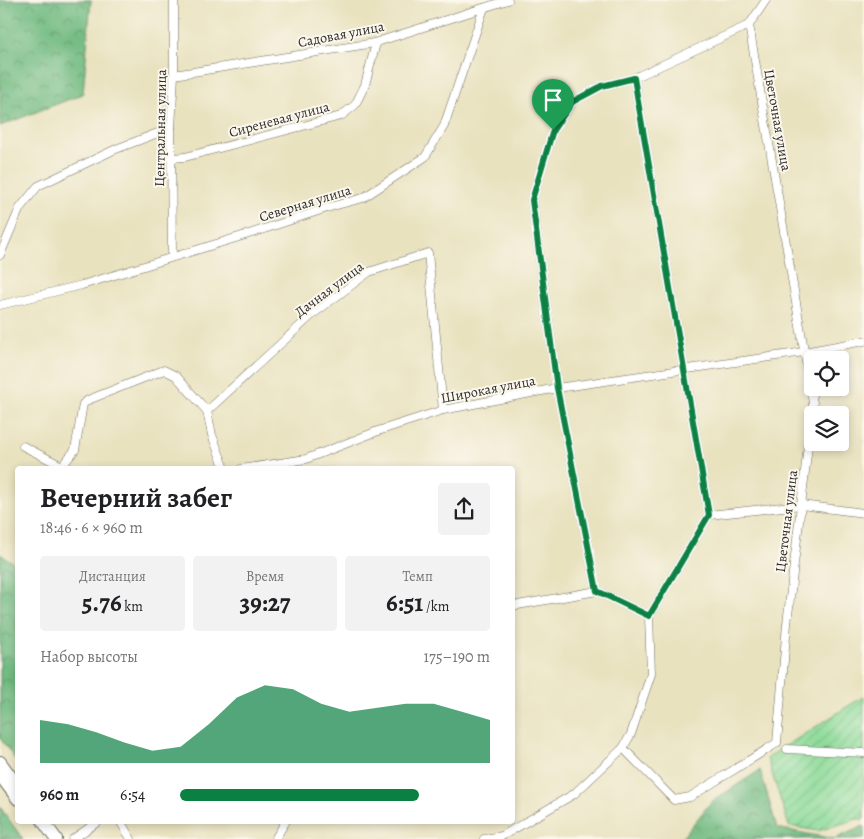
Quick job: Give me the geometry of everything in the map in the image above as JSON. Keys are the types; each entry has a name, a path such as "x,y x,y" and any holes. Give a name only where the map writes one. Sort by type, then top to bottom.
{"main road":[{"path":"0,762 15,782"},
{"path":"0,775 15,795"},
{"path":"35,824 46,839"},
{"path":"45,824 56,839"}],"street":[{"name":"Центральная улица","path":"172,257 171,128 174,74 174,0"},
{"name":"Садовая улица","path":"174,74 376,43 508,0"},
{"path":"597,591 557,388 532,200 553,130 572,102 602,86 634,78 749,25 766,0"},
{"name":"Северная улица","path":"0,305 82,285 364,198 426,157 444,126 484,8"},
{"name":"Цветочная улица","path":"749,25 804,352"},
{"name":"Сиреневая улица","path":"171,158 185,157 341,116 355,105 365,85 376,43"},
{"path":"484,839 502,836 574,794 623,748 630,734 651,674 649,616 709,515 634,78"},
{"path":"0,255 20,208 38,186 116,149 171,128"},
{"name":"Дачная улица","path":"207,411 312,314 369,272 428,253 443,410"},
{"name":"Широкая улица","path":"809,351 864,341"},
{"name":"Широкая улица","path":"260,466 306,459 378,431 443,410 557,388 804,352"},
{"path":"23,446 62,466 75,450 83,404 88,400 164,370 176,376 207,411 212,435 224,466"},
{"name":"Цветочная улица","path":"623,748 674,800 690,797 777,743 787,624 813,403 812,396"},
{"path":"709,515 801,505 864,513"},
{"path":"515,605 597,591 649,616"},
{"path":"787,749 864,753"},
{"path":"73,839 95,824"},
{"path":"122,824 131,839"},
{"path":"275,839 284,824"}],"green space":[{"path":"0,0 91,0 83,94 0,126"},
{"path":"0,554 15,564 15,759 0,738"},
{"path":"864,696 864,819 857,819 818,831 789,826 767,758"},
{"path":"760,770 777,828 834,839 681,839 711,802"},
{"path":"0,807 23,839 0,839"},
{"path":"864,826 864,839 834,839"}],"route":[{"path":"634,78 709,515 649,616 597,591 557,388 532,200 553,130 572,102 602,86 634,78"}]}
